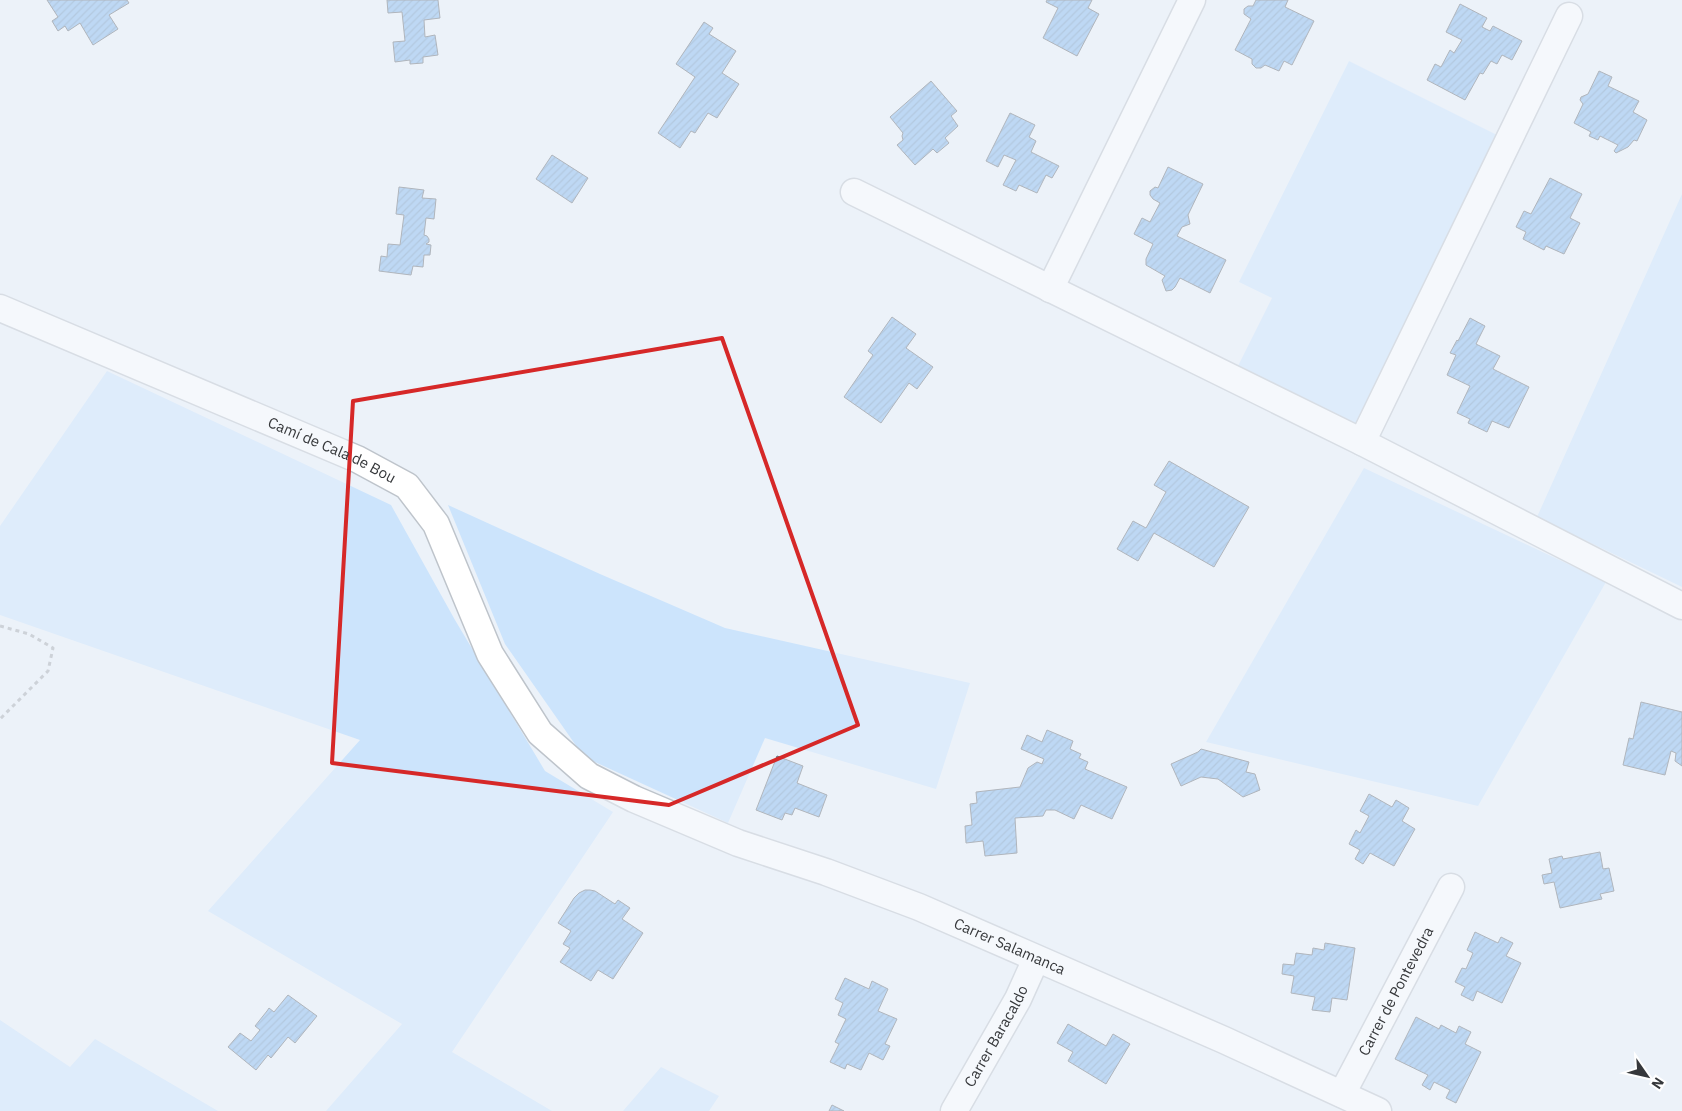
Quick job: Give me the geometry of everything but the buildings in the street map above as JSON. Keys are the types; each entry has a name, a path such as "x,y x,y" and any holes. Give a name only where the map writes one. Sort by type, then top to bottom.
{"street":[{"path":"1050,289 1192,0"},
{"path":"1362,442 1569,16"},
{"path":"854,192 1362,442 1682,606"},
{"name":"Camí de Cala de Bou","path":"0,308 357,459 407,486 436,524 490,654 540,733 589,776 634,799"},
{"name":"Carrer Salamanca","path":"634,799 738,844 826,872 919,907 1224,1040 1378,1111"},
{"name":"Carrer de Pontevedra","path":"1342,1094 1451,887"},
{"name":"Carrer Baracaldo","path":"954,1111 1018,999 1036,958"}],"path":[{"path":"0,626 29,634 53,648 48,671 0,719"}],"highlighted area":[{"path":"722,338 858,725 669,805 332,763 353,401"}],"shaded area":[{"path":"1349,61 1501,137 1356,427 1237,368 1272,298 1239,282"},
{"path":"1682,194 1682,587 1537,517"},
{"path":"107,371 391,505 455,620 545,771 613,812 452,1052 552,1111 326,1111 402,1024 208,911 360,740 0,615 0,526"},
{"path":"1364,468 1606,582 1478,806 1206,742"},
{"path":"448,505 725,628 970,683 936,789 765,738 728,823 584,757 505,644"},
{"path":"0,1020 70,1067 95,1039 218,1111 0,1111"},
{"path":"661,1067 719,1096 709,1111 623,1111"}]}
